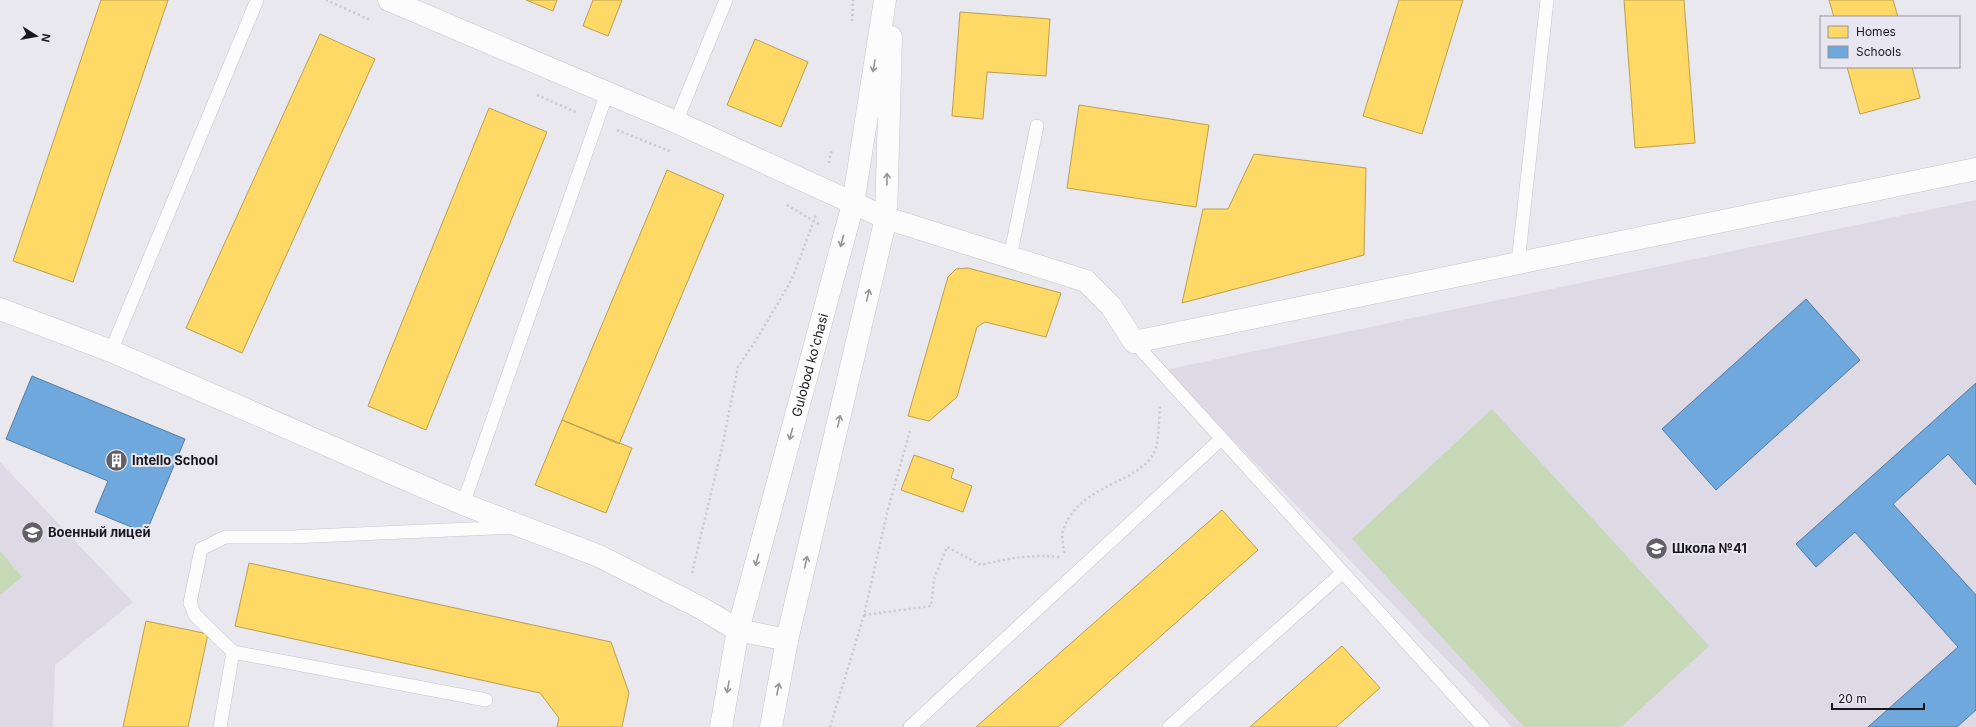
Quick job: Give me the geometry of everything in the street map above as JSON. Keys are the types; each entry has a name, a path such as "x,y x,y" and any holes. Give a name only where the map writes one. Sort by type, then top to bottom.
{"street":[{"path":"389,0 676,122 886,218 1086,281 1111,306 1134,342 1976,169"},
{"name":"Gulobod ko'chasi","path":"720,727 738,630 853,204 885,0"},
{"path":"771,727 787,640 886,218 891,0"},
{"path":"0,309 111,351 463,504 599,556 685,600 738,630 787,640"}],"lane":[{"path":"111,351 257,0"},
{"path":"676,122 726,0"},
{"path":"1518,263 1547,0"},
{"path":"463,504 607,93"},
{"path":"1010,257 1036,126"},
{"path":"1134,342 1220,440 1482,727"},
{"path":"910,727 1220,440"},
{"path":"486,700 233,652 195,615 190,603 201,549 225,537 291,537 523,527"},
{"path":"1169,727 1342,574"},
{"path":"220,727 233,652"}],"path":[{"path":"852,26 853,0"},
{"path":"685,600 723,443 738,367 792,279 815,220 824,190 833,144"},
{"path":"864,616 931,606 934,579 947,547 981,566 1010,558 1036,555 1065,558 1062,532 1072,511 1096,491 1125,477 1145,464 1155,449 1163,375"},
{"path":"830,727 864,616 888,509 910,432"}],"shaded area":[{"name":"Школа №41","path":"1976,200 1976,727 1512,727 1165,370"},
{"name":"Военный лицей","path":"0,462 133,602 55,665 53,727 0,727"}],"green space":[{"path":"1492,409 1709,646 1621,727 1524,727 1352,539"},
{"path":"0,551 22,577 0,595"}],"building: Homes":[{"path":"101,0 168,0 73,282 13,261"},
{"path":"526,0 557,0 553,11"},
{"path":"593,0 622,0 608,36 583,26"},
{"path":"1399,0 1463,0 1422,134 1363,116"},
{"path":"1624,0 1684,0 1695,143 1635,148"},
{"path":"1829,0 1893,0 1898,16 1834,16"},
{"path":"960,12 1050,19 1046,76 987,72 983,119 952,116"},
{"path":"320,34 375,59 242,353 186,328"},
{"path":"755,39 808,62 781,127 727,105"},
{"path":"1847,68 1912,68 1920,98 1860,114"},
{"path":"1079,105 1209,125 1196,207 1067,188"},
{"path":"489,108 547,132 426,430 368,406"},
{"path":"1254,154 1366,168 1364,255 1182,303 1203,209 1228,209"},
{"path":"667,170 724,195 619,444 562,420"},
{"path":"968,268 1061,293 1046,337 985,322 977,327 957,397 929,421 908,416 948,277 956,269"},
{"path":"562,420 632,448 606,513 535,485"},
{"path":"914,455 954,469 951,478 972,486 963,512 901,490"},
{"path":"1222,510 1258,550 1058,727 976,727"},
{"path":"249,563 611,642 629,693 622,727 557,727 559,718 540,693 235,626"},
{"path":"146,621 208,634 188,727 123,727"},
{"path":"1342,646 1380,688 1336,727 1250,727"}],"building: Schools":[{"path":"1806,299 1860,360 1716,490 1662,429"},
{"name":"Intello School","path":"32,376 185,439 146,533 95,512 108,481 6,439"},
{"path":"1976,383 1976,485 1948,454 1893,504 1976,595 1976,710 1957,727 1868,727 1958,647 1855,532 1816,567 1796,544"}],"place":[{"name":"Intello School","path":"117,460"},
{"name":"Военный лицей","path":"33,532"},
{"name":"Школа №41","path":"1657,548"}]}
